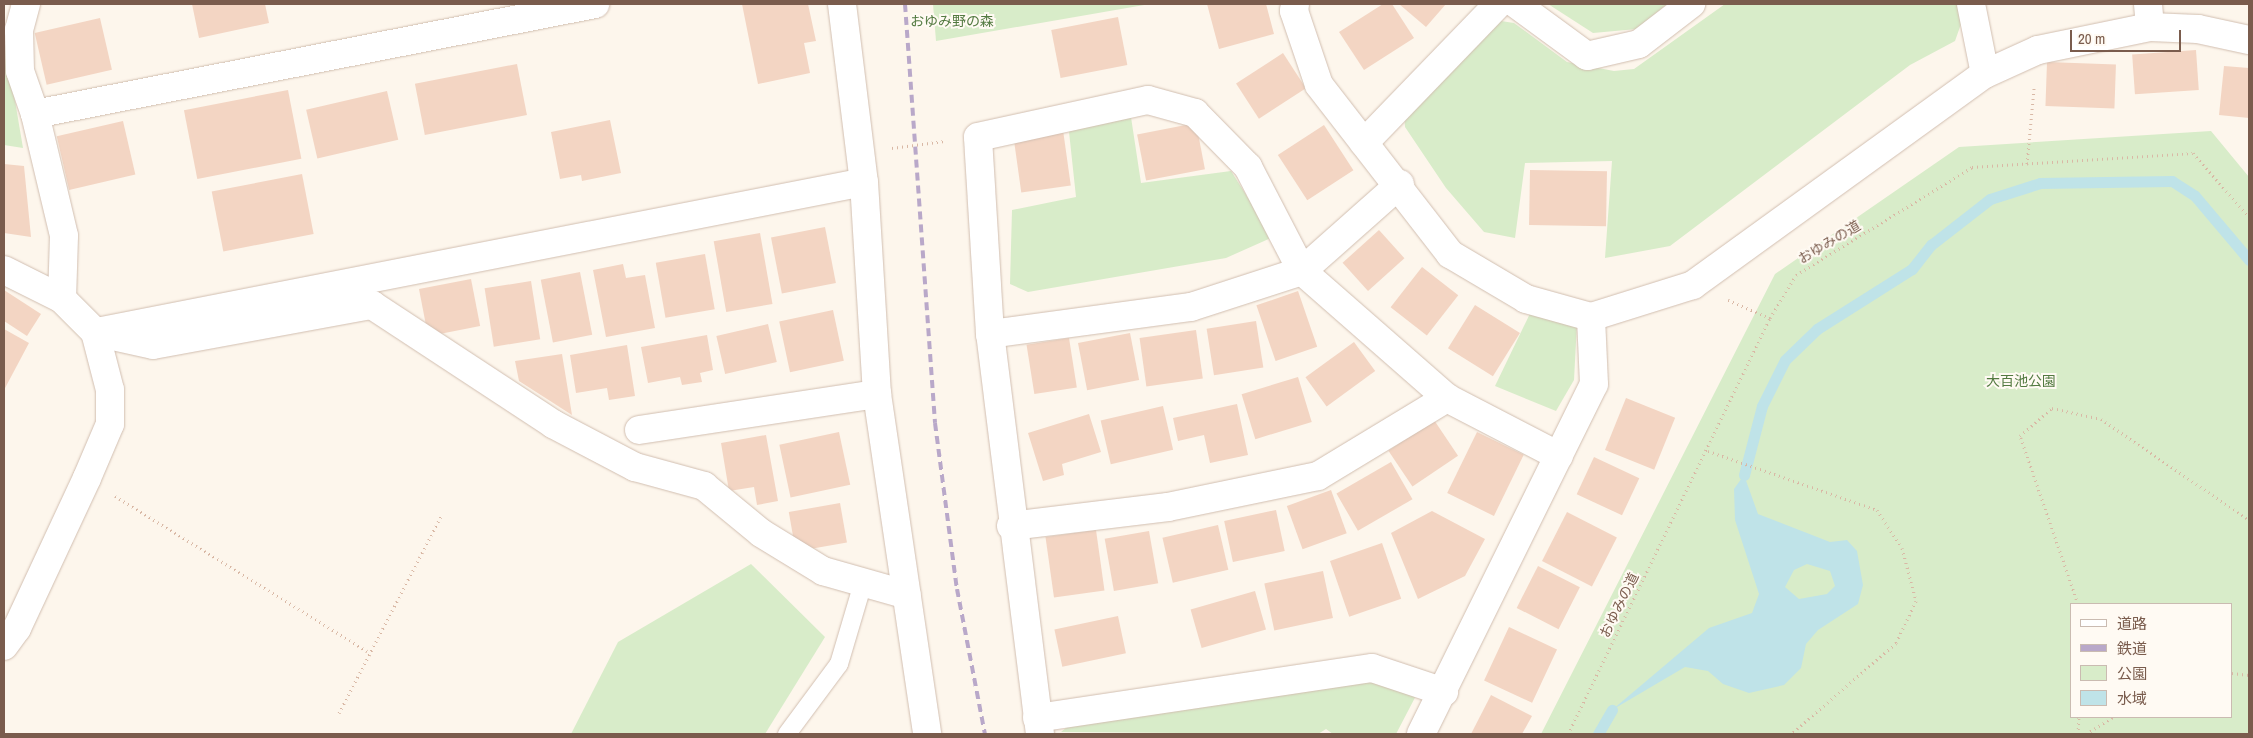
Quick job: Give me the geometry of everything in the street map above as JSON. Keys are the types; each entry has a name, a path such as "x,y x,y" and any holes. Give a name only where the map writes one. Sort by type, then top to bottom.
{"street":[{"path":"26,4 19,30 20,71 35,114 64,236 62,299"},
{"path":"35,114 595,4"},
{"path":"842,4 864,182 877,394 927,734"},
{"path":"1295,4 1319,85 1364,143 1400,184 1450,254 1526,299 1591,317 1693,285 1985,74 2038,50 2149,15 2198,29 2249,40"},
{"path":"1364,143 1498,4"},
{"path":"1516,4 1586,56 1639,44 1691,4"},
{"path":"1971,4 1985,74"},
{"path":"1444,692 1372,668 1039,726 1011,526 990,334 978,137 1148,100 1195,113 1248,167 1302,272 1447,398 1559,456"},
{"path":"95,332 864,182"},
{"path":"990,334 1190,307 1302,272 1400,184"},
{"path":"4,270 62,299 95,332 110,390 110,424 17,628 4,646"},
{"path":"95,332 153,345 372,305 553,424 635,467 704,486 761,533 823,571 907,595"},
{"path":"1421,734 1444,692 1594,384 1591,317"},
{"path":"639,430 877,394"},
{"path":"1011,526 1168,507 1318,476 1447,398"}],"lane":[{"path":"787,734 840,664 863,583"}],"path":[{"path":"2027,164 2038,50"},
{"path":"890,148 978,137"},
{"name":"おゆみの道","path":"1568,734 1708,451 1770,318 1796,275 1972,167 2193,153 2249,217"},
{"path":"1693,285 1770,318"},
{"path":"2078,603 2020,436 2052,408 2101,419 2249,520"},
{"path":"1708,451 1876,510 1902,548 1916,601 1896,643 1791,734"},
{"path":"87,478 367,651"},
{"path":"339,712 367,651 442,514"},
{"path":"2233,673 2249,675"},
{"path":"2078,734 2080,718"},
{"path":"2086,734 2111,718"}],"green space":[{"name":"おゆみ野の森","path":"933,4 1150,4 936,41"},
{"path":"1548,4 1667,4 1637,29 1593,33"},
{"path":"1725,4 1957,4 1961,24 1955,41 1910,65 1670,246 1605,258 1612,161 1525,163 1515,238 1484,232 1446,188 1405,127 1403,101 1501,21 1514,23 1567,62 1614,71 1634,69"},
{"path":"4,36 23,148 4,145"},
{"path":"1129,104 1141,183 1231,171 1273,237 1226,258 1028,292 1010,284 1012,210 1076,197 1067,113"},
{"name":"大百池公園","path":"2211,131 2249,177 2249,734 1541,734 1775,274 1959,147"},
{"path":"1537,299 1577,323 1574,380 1556,411 1495,386"},
{"path":"751,564 825,637 765,734 571,734 618,642"},
{"path":"1359,669 1420,688 1396,734 1333,734 1326,729 1318,734 1061,732 1082,715"}],"water":[{"path":"1744,475 1758,514 1830,542 1847,540 1857,551 1863,585 1858,604 1818,630 1806,644 1801,668 1784,685 1749,693 1723,684 1708,671 1685,667 1612,710 1709,628 1752,613 1759,594 1735,520 1734,489","holes":["1807,564 1830,571 1835,586 1827,594 1799,599 1785,587 1794,570"]}],"building":[{"path":"192,4 265,4 269,23 199,38"},
{"path":"742,4 808,4 816,41 804,43 810,73 758,84"},
{"path":"1207,4 1266,4 1274,34 1219,49"},
{"path":"1383,4 1392,4 1414,38 1364,70 1339,32"},
{"path":"1399,4 1446,4 1426,27"},
{"path":"1118,17 1127,65 1061,78 1051,30"},
{"path":"100,18 112,70 47,85 35,33"},
{"path":"2196,50 2199,90 2135,94 2132,54"},
{"path":"1283,53 1306,88 1259,119 1236,83"},
{"path":"2047,62 2116,64 2114,108 2045,106"},
{"path":"517,64 527,115 425,135 415,84"},
{"path":"2224,66 2249,68 2249,118 2219,115"},
{"path":"288,90 301,159 197,179 184,110"},
{"path":"387,91 398,140 317,158 306,110"},
{"path":"610,120 621,173 582,181 581,175 560,179 551,132"},
{"path":"123,121 135,175 69,190 57,136"},
{"path":"1196,123 1205,169 1146,181 1137,134"},
{"path":"1324,125 1353,170 1307,200 1278,155"},
{"path":"1063,130 1071,185 1021,192 1013,137"},
{"path":"4,164 24,166 31,237 4,233"},
{"path":"1530,170 1607,171 1606,226 1529,225"},
{"path":"302,174 314,234 223,251 212,192"},
{"path":"825,227 836,283 782,293 771,237"},
{"path":"1379,230 1404,258 1368,291 1343,263"},
{"path":"760,233 773,304 726,312 714,241"},
{"path":"705,254 715,309 665,318 656,263"},
{"path":"623,264 626,278 645,275 655,328 606,337 593,270"},
{"path":"1422,267 1458,295 1427,336 1391,307"},
{"path":"580,272 592,335 553,342 541,280"},
{"path":"471,279 480,326 428,336 419,289"},
{"path":"531,281 540,339 494,347 485,288"},
{"path":"4,290 41,314 27,336 4,321"},
{"path":"1298,291 1317,347 1276,361 1256,305"},
{"path":"1475,305 1520,333 1493,376 1448,348"},
{"path":"833,310 844,361 790,372 779,321"},
{"path":"1256,321 1263,367 1214,375 1207,329"},
{"path":"768,324 777,362 725,374 716,336"},
{"path":"4,329 29,343 4,390"},
{"path":"1196,330 1203,379 1146,386 1140,338"},
{"path":"1130,333 1139,380 1087,390 1078,343"},
{"path":"707,335 713,370 700,373 702,382 682,385 680,377 648,383 641,347"},
{"path":"1069,338 1077,387 1034,394 1027,345"},
{"path":"1354,342 1375,371 1327,406 1305,377"},
{"path":"627,345 635,396 609,400 607,388 576,393 570,355"},
{"path":"562,354 572,415 519,381 515,361"},
{"path":"1298,377 1312,422 1255,439 1242,394"},
{"path":"1626,398 1675,418 1654,470 1605,450"},
{"path":"1237,404 1248,455 1210,463 1204,435 1178,441 1173,418"},
{"path":"1163,406 1173,450 1111,464 1101,420"},
{"path":"1089,414 1101,452 1062,464 1064,475 1043,481 1028,433"},
{"path":"1434,420 1458,456 1412,486 1388,451"},
{"path":"839,432 850,485 791,498 779,445"},
{"path":"1477,432 1524,455 1494,516 1447,493"},
{"path":"766,435 778,501 757,505 754,487 729,491 721,443"},
{"path":"1594,457 1639,478 1622,515 1577,494"},
{"path":"1391,462 1412,499 1358,531 1336,494"},
{"path":"1331,490 1347,533 1303,549 1287,506"},
{"path":"840,503 847,542 796,551 789,512"},
{"path":"1276,510 1285,551 1233,562 1224,521"},
{"path":"1432,511 1485,539 1465,576 1418,599 1391,533"},
{"path":"1567,512 1617,537 1592,586 1542,561"},
{"path":"1218,525 1228,570 1173,583 1162,538"},
{"path":"1096,530 1104,590 1054,598 1045,537"},
{"path":"1149,531 1158,583 1114,591 1105,539"},
{"path":"1382,543 1401,599 1349,617 1330,561"},
{"path":"1538,566 1580,587 1559,629 1517,608"},
{"path":"1323,571 1333,618 1274,630 1264,583"},
{"path":"1255,591 1266,629 1202,648 1191,609"},
{"path":"1118,616 1126,653 1062,667 1054,630"},
{"path":"1509,627 1557,649 1532,703 1484,680"},
{"path":"1491,695 1532,716 1522,734 1471,734"}],"waterway":[{"path":"1744,475 1762,406 1785,360 1817,329 1912,269 1931,245 1990,199 2040,183 2172,181 2195,196 2249,260"},
{"path":"1598,734 1612,710"}],"railway":[{"path":"905,4 935,423 957,589 985,734"}]}
